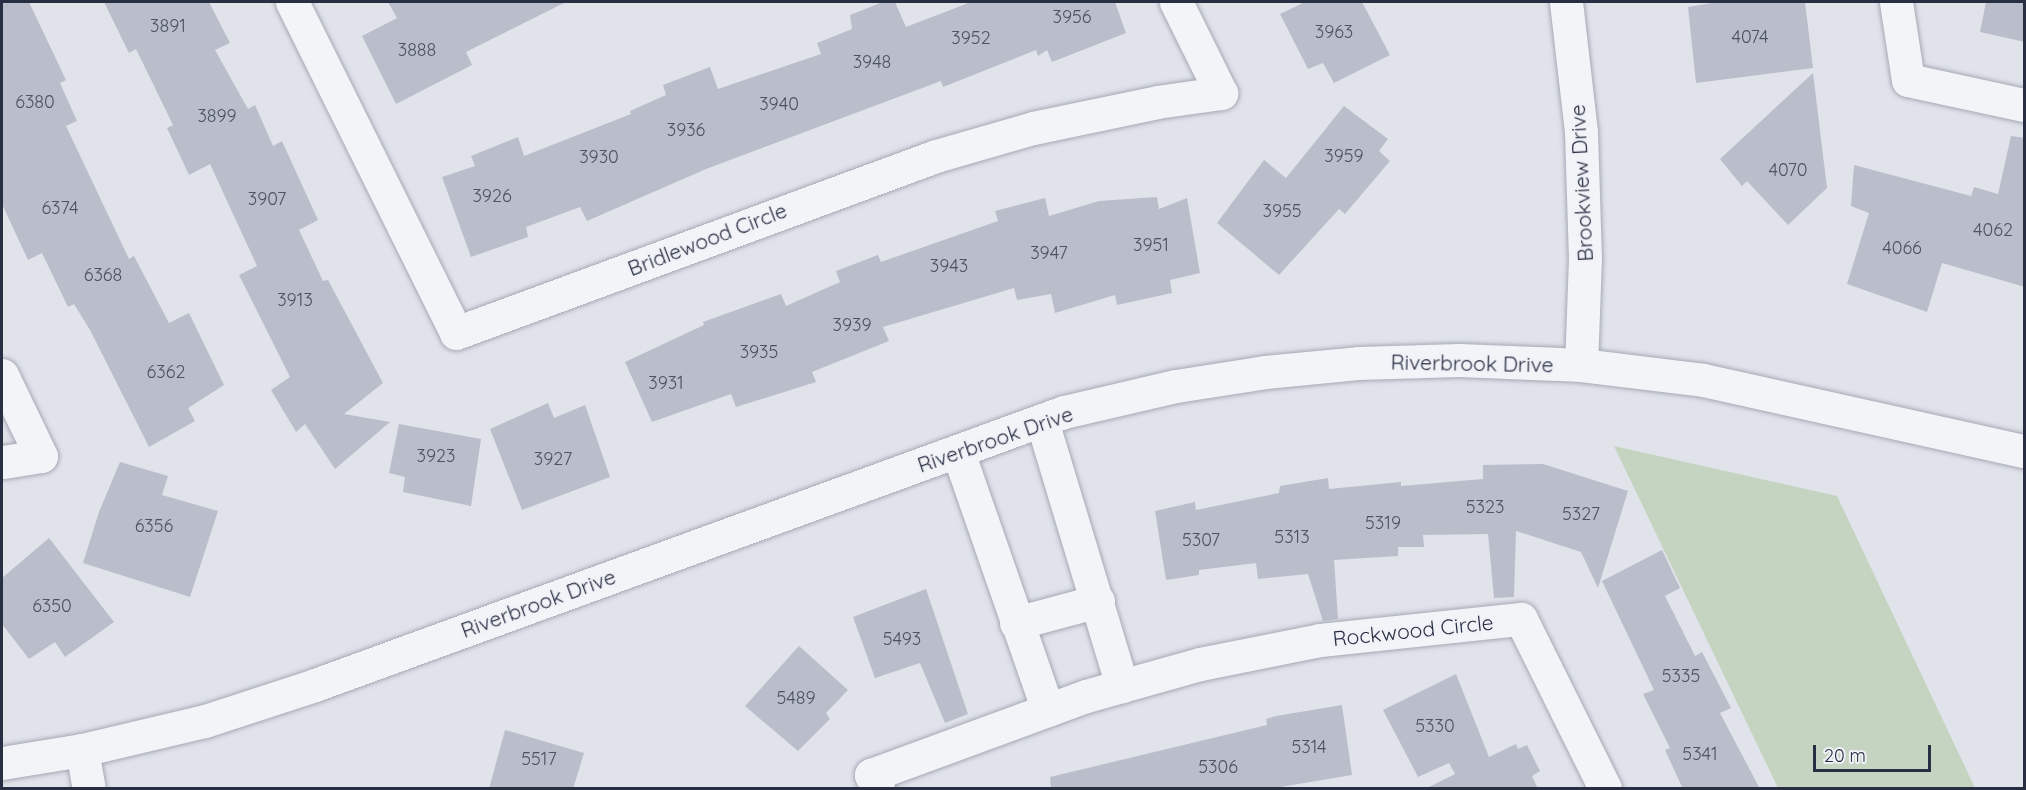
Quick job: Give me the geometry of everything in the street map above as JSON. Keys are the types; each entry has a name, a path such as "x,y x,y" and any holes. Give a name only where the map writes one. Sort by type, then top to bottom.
{"street":[{"name":"Bridlewood Circle","path":"292,2 456,333 936,156 1045,126 1221,93 1176,2"},
{"name":"Brookview Drive","path":"1566,2 1581,132 1585,258 1581,365"},
{"path":"1896,2 1908,80 2025,105"},
{"name":"Riverbrook Drive","path":"2,763 82,750 205,721 315,685 1042,421 1176,386 1276,371 1459,360 1581,365 1703,380 2025,451"},
{"path":"2,375 41,456 2,462"},
{"path":"1042,421 1122,686"},
{"path":"957,452 1048,710"},
{"path":"1016,623 1098,601"},
{"name":"Rockwood Circle","path":"878,789 871,775 1048,710 1200,664 1320,640 1521,619 1605,789"},
{"path":"82,750 89,789"}],"green space":[{"path":"1614,446 1837,496 1975,788 1778,788"}],"building":[{"path":"2,2 29,2 66,80 60,83 77,121 66,126 129,259 134,256 169,323 189,313 224,385 188,408 195,421 149,447 90,330 74,304 68,307 42,253 28,260 2,204"},
{"path":"104,2 209,2 230,43 215,50 248,109 255,105 273,146 282,141 318,220 299,230 323,281 328,280 383,383 344,414 390,422 335,469 305,424 296,432 271,390 290,377 239,275 257,266 210,164 189,175 167,128 173,125 136,49 129,53"},
{"path":"388,2 566,2 466,52 472,65 396,104 362,36 397,18"},
{"path":"883,2 895,2 906,27 971,2 1115,2 1126,33 1052,62 1047,50 1038,56 1036,50 943,87 941,81 706,169 587,221 580,207 526,227 528,237 471,257 442,177 475,166 471,156 518,137 524,156 631,114 630,111 666,95 663,85 710,67 718,89 821,54 817,43 852,29 850,15"},
{"path":"1305,2 1362,2 1390,55 1334,83 1323,63 1308,69 1280,14"},
{"path":"1718,2 1805,2 1813,68 1696,83 1688,7"},
{"path":"1986,2 2025,2 2025,42 1980,32"},
{"path":"1813,73 1827,188 1788,225 1747,181 1742,186 1720,159"},
{"path":"1344,106 1388,139 1379,151 1390,161 1345,214 1339,209 1279,275 1217,223 1264,160 1286,178"},
{"path":"2011,136 2025,138 2025,287 1942,263 1927,312 1847,284 1869,213 1851,206 1854,165 1971,196 1974,187 1998,194"},
{"path":"1157,197 1159,209 1187,198 1200,273 1170,280 1172,293 1117,305 1115,295 1055,313 1051,294 1017,300 1014,288 883,327 889,341 812,372 816,382 736,407 731,394 652,422 625,362 704,325 703,322 781,294 786,306 840,282 836,271 878,255 881,262 998,221 995,211 1045,198 1049,216 1099,201"},
{"path":"548,403 554,418 585,405 610,477 522,510 490,429"},
{"path":"399,424 481,439 471,506 403,492 405,477 389,473"},
{"path":"120,462 168,476 162,495 218,511 190,597 83,563 99,512"},
{"path":"1543,464 1628,491 1598,588 1581,552 1516,531 1514,597 1494,598 1488,534 1423,535 1424,547 1398,547 1398,556 1334,560 1338,619 1323,621 1308,574 1258,579 1256,563 1199,570 1199,575 1166,580 1155,511 1195,502 1196,510 1279,493 1280,486 1328,478 1329,489 1401,482 1401,486 1483,479 1483,465"},
{"path":"49,538 114,622 65,657 55,642 29,659 2,624 2,578"},
{"path":"1662,550 1680,588 1665,596 1695,656 1702,652 1731,708 1720,713 1760,789 1683,789 1665,750 1670,748 1643,694 1654,690 1602,581"},
{"path":"926,589 968,714 945,723 920,663 875,678 853,617"},
{"path":"799,646 848,690 826,713 830,719 798,751 745,706"},
{"path":"1456,674 1489,757 1516,744 1518,749 1527,745 1540,771 1532,776 1538,789 1425,789 1455,774 1449,763 1418,777 1383,710"},
{"path":"1342,705 1352,775 1269,789 1051,789 1050,777 1267,725 1266,719 1276,716"},
{"path":"505,730 584,753 573,789 489,789"}]}
